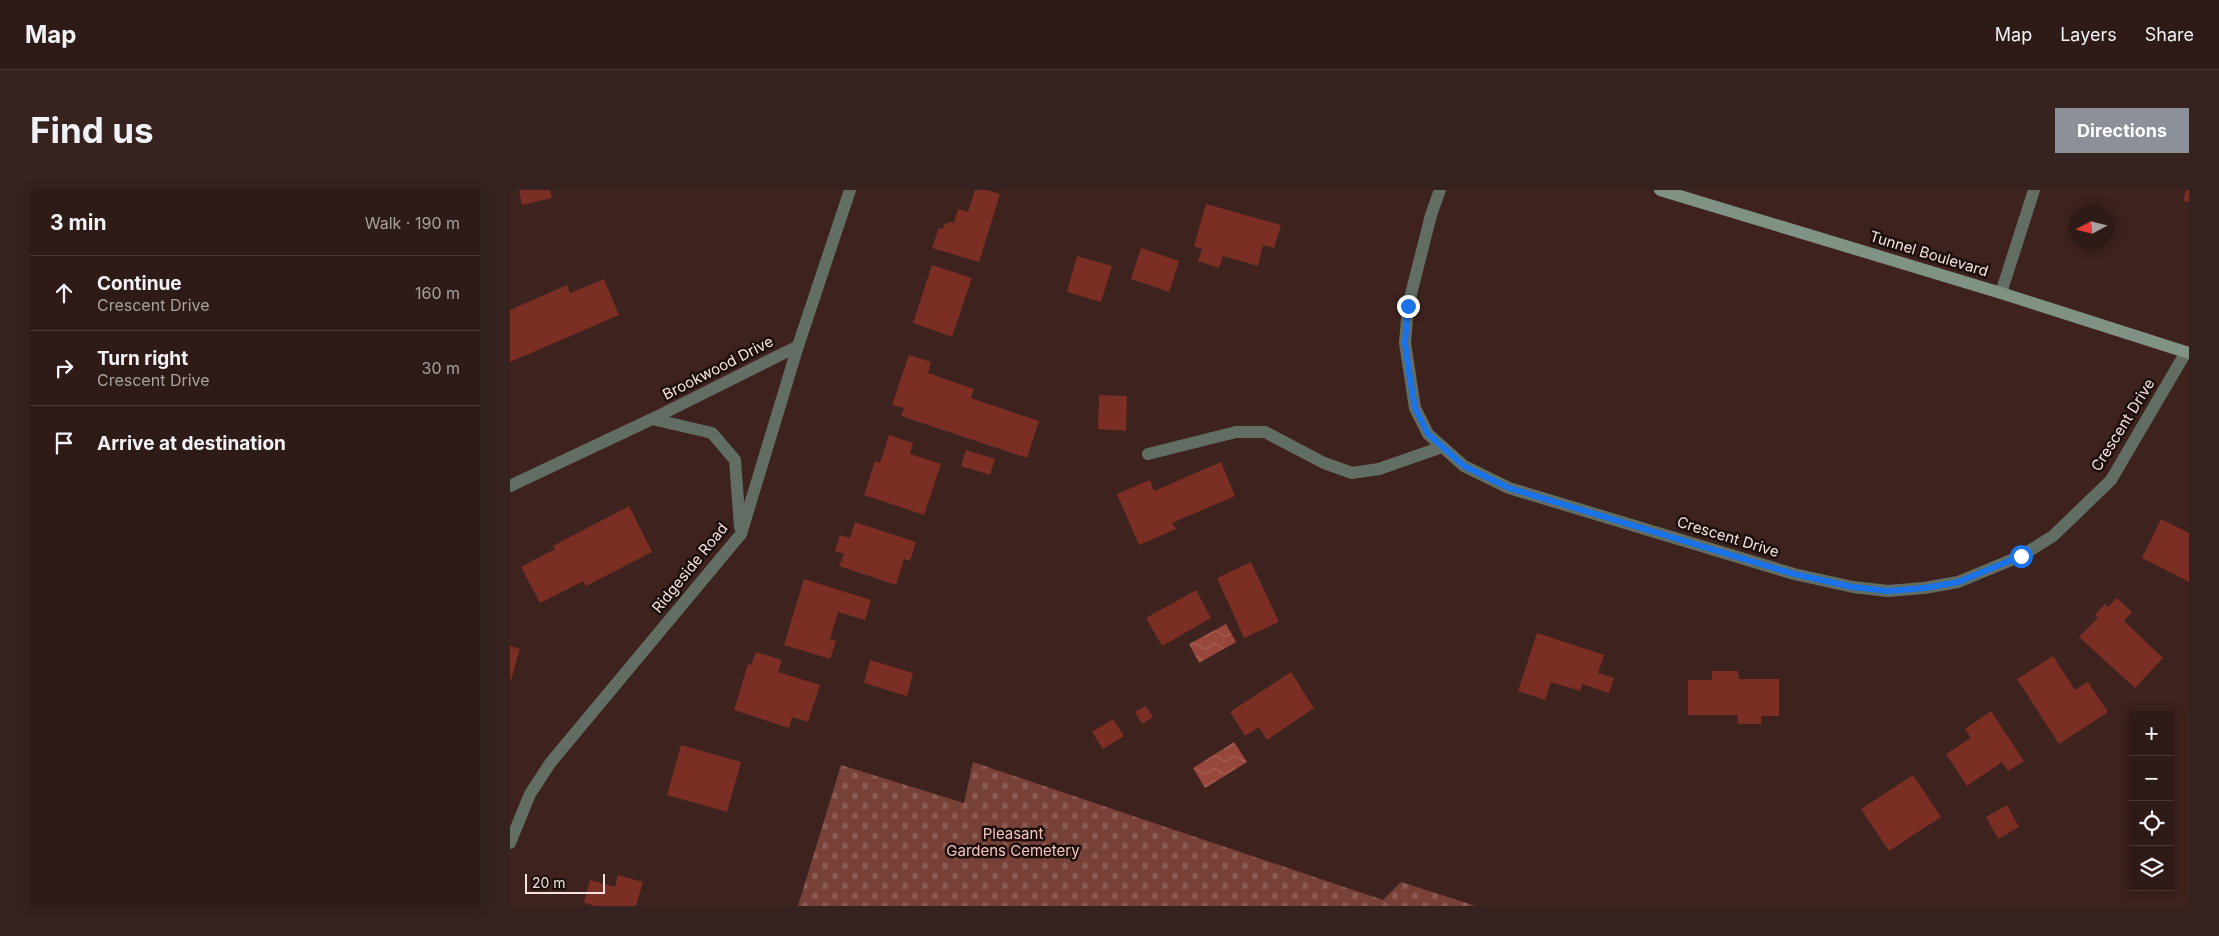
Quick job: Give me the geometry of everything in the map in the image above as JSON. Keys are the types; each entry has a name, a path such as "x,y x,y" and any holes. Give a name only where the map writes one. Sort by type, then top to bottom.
{"street":[{"name":"Ridgeside Road","path":"510,843 530,794 551,762 741,534 798,346 850,190"},
{"name":"Crescent Drive","path":"1440,190 1431,215 1408,306 1405,343 1415,408 1428,434 1464,466 1509,488 1794,574 1853,587 1888,591 1924,588 1958,582 2021,556 2053,536 2110,480 2188,352"},
{"name":"Tunnel Boulevard","path":"1660,190 2001,293 2188,352"},
{"path":"2001,293 2034,190"},
{"name":"Brookwood Drive","path":"510,486 652,419 798,346"},
{"name":"Brookwood Drive","path":"652,419 712,433 735,460 741,534"},
{"path":"1148,454 1236,432 1265,432 1324,463 1352,473 1379,469 1442,447"}],"green space":[{"name":"Pleasant Gardens Cemetery","path":"973,762 1383,900 1401,882 1476,906 798,906 841,765 964,803"}],"water":[{"path":"1226,624 1236,642 1199,663 1189,644"},
{"path":"1234,742 1247,762 1205,788 1193,768"}],"building":[{"path":"519,190 550,190 552,198 522,205"},
{"path":"975,190 987,190 1000,194 979,262 932,248 939,228 943,229 944,225 949,222 954,223 958,209 968,212"},
{"path":"2186,190 2189,190 2189,202 2183,201"},
{"path":"1206,204 1281,225 1274,248 1263,245 1258,266 1223,256 1219,268 1198,261 1202,249 1194,246"},
{"path":"1141,248 1179,261 1169,292 1131,279"},
{"path":"1077,256 1112,266 1101,302 1067,292"},
{"path":"932,265 972,278 952,337 913,323"},
{"path":"604,279 619,315 510,362 510,310 567,285 570,293"},
{"path":"909,355 931,362 928,373 974,389 971,398 1039,421 1027,458 901,416 904,408 892,405"},
{"path":"1099,395 1127,396 1126,431 1098,429"},
{"path":"889,435 913,443 910,454 941,464 924,515 864,495 875,461 880,463"},
{"path":"966,450 995,459 990,475 961,466"},
{"path":"1221,462 1235,496 1172,523 1176,529 1139,545 1117,494 1150,480 1154,491"},
{"path":"629,506 652,552 586,586 583,581 540,603 521,567 555,549 553,546"},
{"path":"2161,519 2189,533 2189,582 2142,558"},
{"path":"855,522 916,542 910,561 904,559 896,585 839,566 844,554 835,551 840,535 850,538"},
{"path":"1251,562 1279,622 1244,638 1217,578"},
{"path":"804,579 871,600 865,620 838,612 830,639 836,641 830,659 784,645"},
{"path":"1196,590 1211,618 1162,646 1146,618"},
{"path":"2117,598 2132,612 2124,621 2163,658 2135,688 2079,637 2098,618 2095,615 2105,604 2108,607"},
{"path":"1537,633 1604,655 1598,673 1614,678 1609,693 1582,684 1580,691 1551,682 1545,700 1518,691"},
{"path":"510,646 520,649 511,680 510,680"},
{"path":"756,652 782,660 778,672 820,685 808,722 792,717 789,728 734,710 748,664 751,665"},
{"path":"2053,656 2075,690 2088,682 2108,712 2059,744 2017,679"},
{"path":"870,660 913,673 907,696 864,683"},
{"path":"1712,671 1738,671 1739,679 1779,679 1779,716 1761,716 1761,724 1738,724 1738,715 1688,715 1688,680 1712,680"},
{"path":"1291,672 1314,708 1267,740 1259,727 1245,736 1230,712"},
{"path":"1146,706 1153,717 1142,724 1135,712"},
{"path":"1991,711 2024,761 2008,771 2002,762 1967,786 1946,754 1971,738 1965,729"},
{"path":"1113,719 1124,736 1103,749 1092,732"},
{"path":"681,745 741,762 727,812 667,795"},
{"path":"1913,775 1941,817 1889,851 1861,809"},
{"path":"2007,805 2019,827 1998,839 1986,817"},
{"path":"618,875 643,882 636,906 594,906 584,902 590,880 615,887"}],"route":[{"path":"1408,306 1405,343 1410,379 1415,408 1428,434 1464,466 1509,488 1794,574 1853,587 1888,591 1924,588 1958,582 2021,556"}]}
